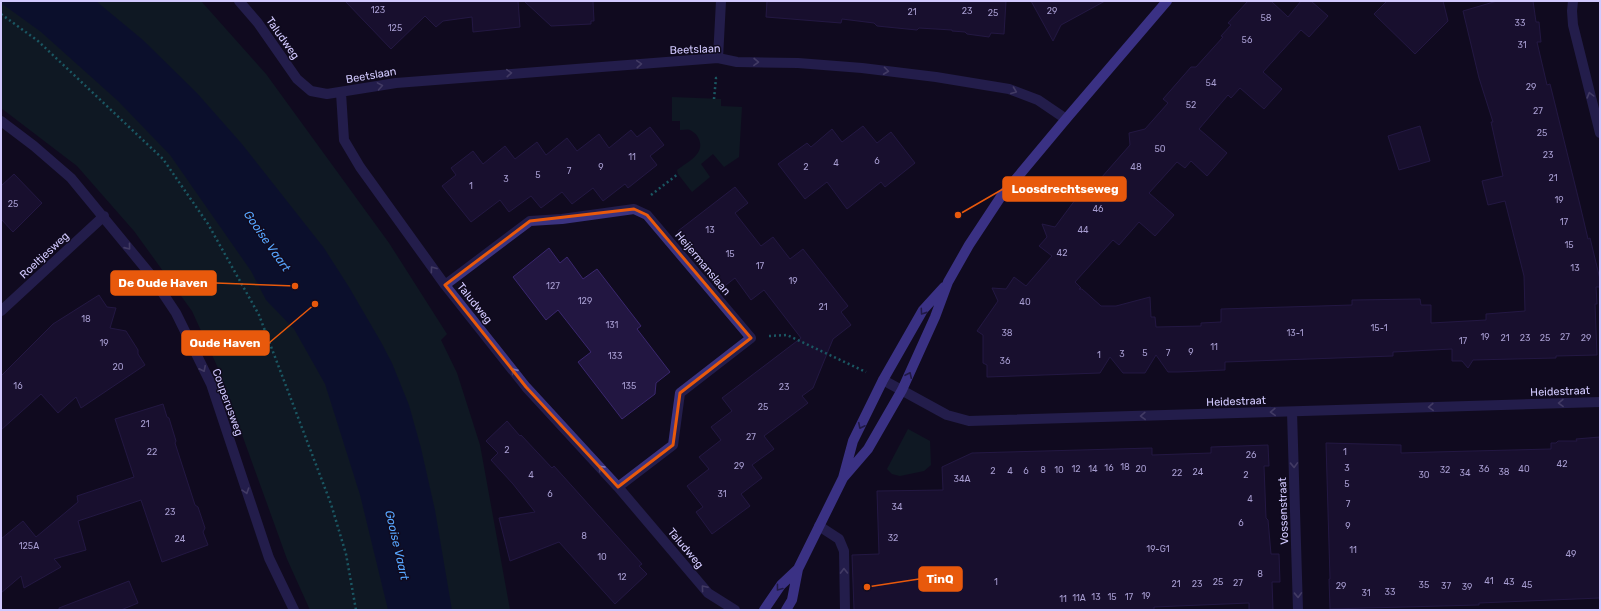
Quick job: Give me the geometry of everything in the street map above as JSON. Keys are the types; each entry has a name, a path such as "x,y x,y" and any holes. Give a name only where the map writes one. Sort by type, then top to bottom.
{"street":[{"path":"718,58 721,1"},
{"path":"843,478 868,449 902,390 935,317 948,282 969,245 1000,198 1167,1"},
{"path":"1573,1 1573,25 1600,133"},
{"name":"Taludweg","path":"241,2 258,23 297,80 304,86 318,93 341,93 344,140 360,167 445,286 526,387 618,487 708,593 735,610"},
{"name":"Beetslaan","path":"341,93 396,83 718,58 737,62 798,63 862,68 936,77 1009,89 1038,100 1066,119"},
{"name":"Couperusweg","path":"1,121 34,146 71,178 104,216 150,274 176,313 211,384 269,558 294,610"},
{"path":"445,286 530,221 562,219 634,209"},
{"name":"Heijermanslaan","path":"634,209 647,215 751,338"},
{"name":"Roeltjesweg","path":"1,311 104,216"},
{"path":"786,610 792,600 798,569 843,478 853,441 883,380 923,310 948,282"},
{"path":"618,487 673,445 680,393 751,338"},
{"name":"Heidestraat","path":"883,380 947,415 968,421 1600,402"},
{"name":"Vossenstraat","path":"1292,412 1298,610"},
{"path":"819,526 839,540 844,551 845,610"},
{"path":"764,610 781,585 798,569"}],"path":[{"path":"1,14 38,41 163,159 208,224 262,323 331,504 346,554 356,610"},
{"path":"634,209 678,174"},
{"path":"751,338 787,335 883,380"}],"highlighted area":[{"path":"634,209 647,215 751,338 680,393 673,445 618,487 526,387 445,285 530,221"}],"green space":[{"path":"1,1 201,1 266,74 389,243 447,334 441,340 457,373 480,445 510,610 310,610 287,559 218,368 192,311 134,231 77,166 1,108"},
{"path":"672,97 721,99 721,106 742,107 739,157 724,167 713,154 701,164 710,177 692,192 678,174 677,170 690,161 699,151 700,140 696,134 689,130 680,130 680,121 672,121"},
{"path":"908,429 930,441 931,465 924,471 900,476 892,474 887,469"}],"water":[{"name":"Gooise Vaart","path":"1,1 96,1 143,40 197,93 242,144 324,248 381,342 392,363 409,405 421,448 435,510 452,610 388,610 360,495 325,384 294,329 266,300 251,271 170,155 118,101 41,32 1,3"}],"building":[{"path":"345,1 518,1 520,27 473,32 472,17 443,21 436,27 425,16 391,49"},
{"path":"524,1 593,1 594,21 591,21 591,24 551,26"},
{"path":"767,1 1006,1 1004,34 991,33 989,37 952,30 919,28 917,30 877,26 874,23 842,19 841,23 766,17"},
{"path":"1031,1 1105,1 1061,25 1053,41"},
{"path":"1248,1 1271,1 1288,17 1301,1 1311,1 1328,16 1309,37 1301,30 1263,72 1282,89 1264,109 1240,88 1231,98 1228,95 1199,129 1227,153 1207,176 1191,161 1185,168 1177,162 1149,193 1174,215 1155,236 1139,222 1119,245 1113,240 1075,282 1081,288 1079,289 1082,289 1101,306 1116,306 1150,297 1151,317 1155,317 1156,327 1201,326 1201,323 1221,322 1221,309 1352,305 1352,300 1420,299 1421,305 1431,305 1431,323 1486,320 1486,314 1525,311 1524,276 1505,201 1488,205 1482,181 1503,176 1491,122 1493,122 1479,78 1463,11 1497,1 1533,1 1536,22 1539,22 1541,42 1537,42 1547,85 1550,84 1588,239 1590,238 1600,279 1600,287 1596,287 1597,304 1595,304 1597,355 1556,356 1556,358 1473,360 1468,368 1462,361 1452,361 1452,349 1393,352 1393,356 1225,362 1225,370 1168,372 1156,355 1145,373 1123,373 1110,357 1100,373 987,377 987,365 983,363 983,335 977,331 998,301 992,288 1006,289 1014,277 1026,286 1052,256 1039,246 1047,237 1042,224 1055,227 1081,192 1086,193 1093,185 1094,186 1130,145 1129,133 1145,129 1168,103 1163,99 1191,67 1196,67 1223,37 1221,36 1231,25 1228,23"},
{"path":"1387,1 1443,1 1448,21 1415,54 1374,14"},
{"path":"863,126 877,143 891,132 915,163 885,187 881,182 847,209 827,182 805,199 778,164 807,143 811,147 832,129 842,142"},
{"path":"1420,126 1430,161 1399,170 1388,136"},
{"path":"650,127 664,145 650,156 657,165 628,188 625,184 603,201 593,188 572,204 562,192 541,208 531,196 509,212 500,200 471,222 442,186 456,175 451,168 473,151 483,164 505,146 515,159 537,142 546,155 567,138 577,151 599,134 609,148 631,130 637,137"},
{"path":"14,174 42,203 13,232 1,219 1,186"},
{"path":"735,187 748,203 735,213 761,246 773,237 790,259 803,249 848,306 841,312 851,325 833,339 813,388 802,396 808,403 764,436 774,449 752,465 762,478 741,494 750,506 712,534 696,512 703,507 687,486 709,469 699,457 721,440 711,427 732,411 722,398 801,338 764,290 751,300 735,278 722,288 678,231"},
{"path":"549,248 560,263 567,257 583,279 597,269 641,326 637,329 670,372 656,383 655,394 622,419 578,362 591,352 558,310 546,320 513,277"},
{"path":"99,295 107,307 116,308 110,328 126,331 138,350 138,354 145,365 81,408 76,397 58,413 41,394 1,430 1,376 53,324"},
{"path":"163,404 167,417 169,418 176,441 175,443 195,505 198,507 205,528 203,532 208,545 162,562 141,500 78,521 86,550 54,559 61,567 24,588 21,576 1,593 1,539 23,521 36,537 78,502 77,496 134,477 115,419"},
{"path":"507,421 552,468 554,466 642,564 639,566 647,574 615,604 559,542 510,561 499,518 535,512 513,484 491,460 498,453 486,441"},
{"path":"1600,437 1600,598 1479,603 1479,605 1330,609 1326,443 1401,445 1401,453 1551,449 1551,443 1556,443 1558,441 1577,441 1576,439"},
{"path":"1268,445 1269,466 1264,466 1266,518 1268,520 1271,554 1279,554 1280,582 1272,582 1273,610 1249,610 1249,603 1154,607 1154,610 854,610 852,555 879,554 877,491 943,490 942,467 972,453 1152,448 1152,455 1211,453 1211,447"},
{"path":"129,581 138,603 121,610 59,610 59,608"}],"place":[{"name":"Loosdrechtseweg","path":"958,215"},
{"name":"De Oude Haven","path":"295,286"},
{"name":"Oude Haven","path":"315,304"},
{"name":"TinQ","path":"867,587"}]}
